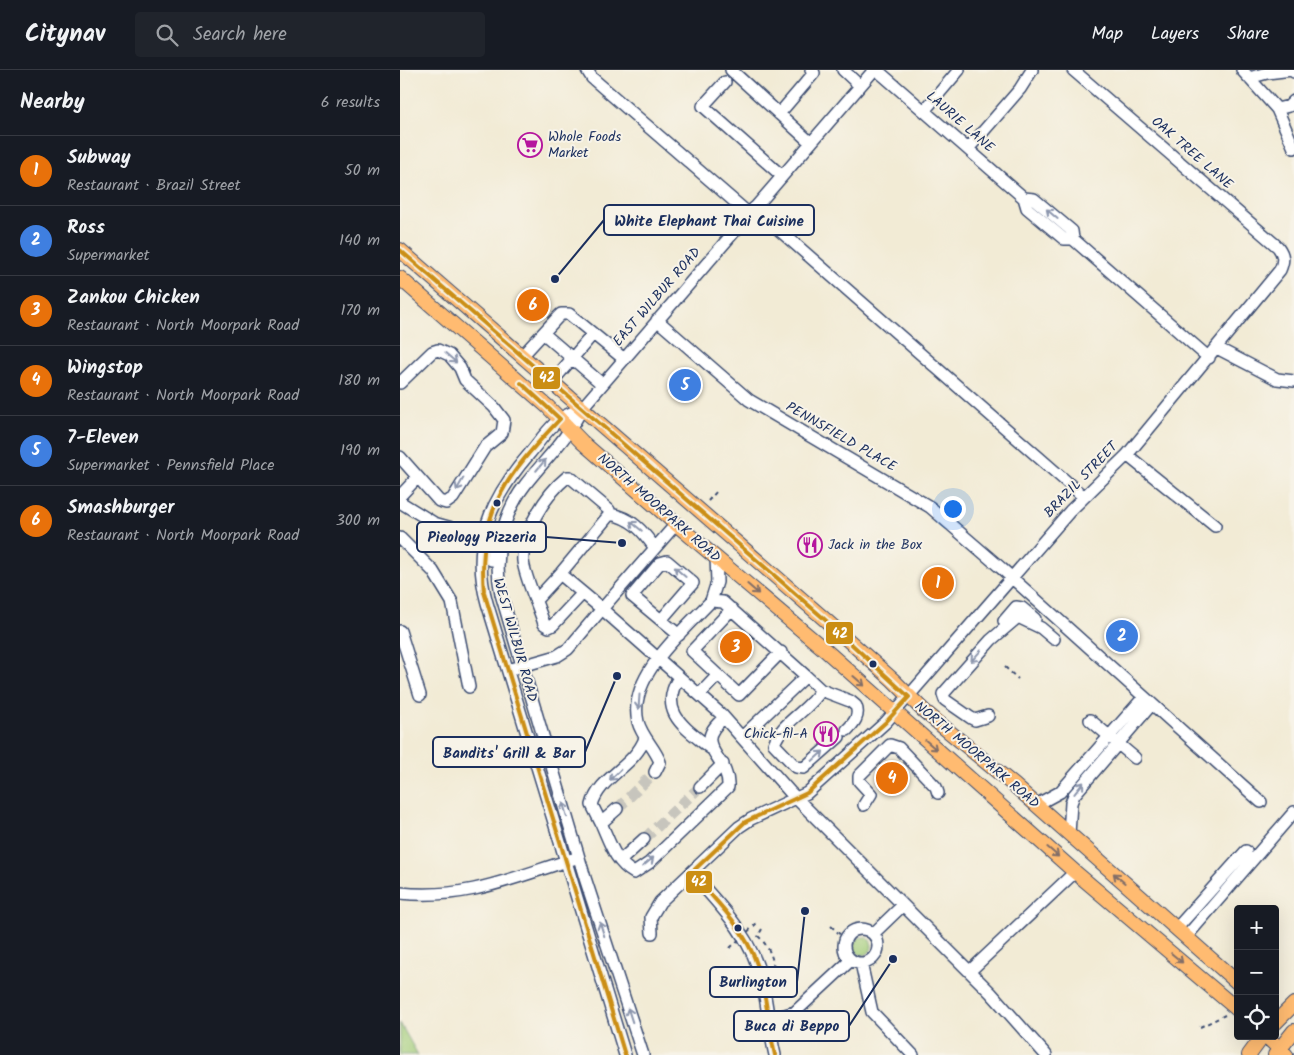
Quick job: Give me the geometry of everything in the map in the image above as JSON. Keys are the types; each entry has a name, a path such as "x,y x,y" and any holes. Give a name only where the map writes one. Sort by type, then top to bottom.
{"main road":[{"name":"NORTH MOORPARK ROAD","path":"400,250 821,616 974,755 1036,805 1234,979"},
{"name":"NORTH MOORPARK ROAD","path":"400,278 560,418 676,524 1075,872 1234,1007"},
{"path":"1279,1016 1294,1004"},
{"path":"1269,1040 1280,1053 1294,1032 1279,1021"},
{"path":"1249,1055 1262,1040"}],"street":[{"path":"587,70 592,78 752,211 1084,496"},
{"path":"730,70 811,143"},
{"path":"779,114 814,73 811,70"},
{"path":"843,70 860,86"},
{"name":"EAST WILBUR ROAD","path":"582,408 875,70"},
{"name":"LAURIE LANE","path":"875,70 1024,198 1034,199 1072,231 1072,239 1209,358"},
{"path":"924,111 959,70"},
{"path":"968,149 1020,89 1032,70"},
{"name":"OAK TREE LANE","path":"1073,70 1278,247 1283,253 1283,263"},
{"path":"1246,74 1292,70 1294,72"},
{"path":"1246,74 1277,109 1294,148"},
{"path":"725,82 703,106 782,176"},
{"path":"1277,109 1289,106 1294,101"},
{"name":"BRAZIL STREET","path":"652,933 650,924 654,910 745,822 807,793 894,713 1084,496 1127,455 1275,278 1283,263"},
{"path":"523,355 561,314 569,314 624,358"},
{"name":"PENNSFIELD PLACE","path":"657,320 750,400 930,507 1012,578 1261,802"},
{"path":"543,333 602,384"},
{"path":"552,382 594,334"},
{"path":"1217,348 1277,378 1294,381"},
{"path":"400,383 432,352 438,350 449,355 460,368 465,380 494,407 504,420 502,433 484,447 453,498 446,503 439,501 400,457"},
{"name":"WEST WILBUR ROAD","path":"582,408 560,418 507,481 493,506 484,537 481,571 484,592 625,1055"},
{"name":"WEST WILBUR ROAD","path":"582,408 571,430 524,486 514,502 500,544 498,581 579,856 643,1055"},
{"path":"1127,455 1215,526"},
{"path":"583,593 549,627 544,624 523,563 524,552 533,520 542,505 564,480 570,477 608,510 610,514 623,516 635,524 655,548"},
{"path":"400,496 417,478"},
{"path":"400,502 434,523 484,537 492,546 492,577 498,581"},
{"path":"536,600 610,514"},
{"path":"508,670 557,656 568,649 676,524"},
{"path":"400,538 432,571 452,602 469,687"},
{"path":"654,772 660,762 645,738 638,721 638,697 648,672 711,601 717,582 716,557"},
{"path":"661,620 693,583 667,561 660,563 632,596 679,635"},
{"path":"560,574 700,694 742,736 797,799 902,906 970,971 1046,1055"},
{"path":"711,601 723,602 732,609 821,690 850,701 856,706 858,715 854,724 804,768 796,767 774,744 778,733 816,698 821,690"},
{"path":"988,716 975,720 945,700 943,694 991,640 995,631 1016,607 1022,608 1040,623 1041,628 1054,639"},
{"path":"732,609 692,651 740,695 781,652"},
{"path":"400,631 420,695"},
{"path":"700,694 718,675"},
{"path":"742,736 806,676"},
{"path":"645,738 642,749 596,794 592,806 620,862 634,874 649,863 728,787 726,769 723,764 710,748 684,728 672,711 670,700 672,689 680,677"},
{"path":"1069,834 1071,803 1074,795 1114,740 1148,700"},
{"path":"710,748 710,735 715,725 724,718"},
{"path":"763,718 778,733"},
{"path":"1090,720 1135,758"},
{"path":"1036,805 1060,792 1114,740"},
{"path":"864,806 871,794 859,781 859,776 890,746 898,748 936,787 938,793"},
{"path":"700,787 723,764"},
{"path":"601,823 617,809"},
{"path":"1181,933 1294,812"},
{"path":"620,862 644,839"},
{"path":"1181,933 1246,851"},
{"path":"400,893 427,896 478,890 579,856"},
{"path":"970,971 1075,872"},
{"path":"690,874 741,932 755,958 762,982 774,1055"},
{"path":"874,933 902,906"},
{"path":"778,1018 796,1012 856,961 867,962 876,955 879,944 874,933 863,928 848,934 845,939 845,951 856,961 872,1012 913,1055"}],"path":[{"path":"706,503 716,491"},
{"path":"1005,667 1018,679"},
{"path":"730,948 756,923"},
{"path":"831,926 845,939"},
{"path":"1200,1027 1225,1015"}],"green space":[{"path":"863,937 869,940 872,946 869,952 863,955 857,952 854,946 857,940"},
{"path":"400,1023 418,1055 400,1055"}],"tunnel":[{"path":"617,809 655,772"},
{"path":"644,839 700,787"}],"transit line":[{"name":"42","path":"400,250 821,616 909,697 886,722 807,793 745,822 691,873 730,917 753,953 763,989 775,1055"},
{"name":"42","path":"521,383 560,419 541,439 511,477 491,516 485,539 483,564 484,592 625,1055"}],"place":[{"name":"Whole Foods Market","path":"530,145"},
{"name":"White Elephant Thai Cuisine","path":"555,279"},
{"name":"Smashburger","path":"533,305"},
{"name":"7-Eleven","path":"685,385"},
{"name":"Pieology Pizzeria","path":"622,543"},
{"name":"Jack in the Box","path":"810,545"},
{"name":"Subway","path":"938,583"},
{"name":"Ross","path":"1122,636"},
{"name":"Zankou Chicken","path":"736,647"},
{"name":"Bandits' Grill & Bar","path":"617,676"},
{"name":"Chick-fil-A","path":"826,734"},
{"name":"Wingstop","path":"892,778"},
{"name":"Burlington","path":"805,911"},
{"name":"Buca di Beppo","path":"893,959"}]}
